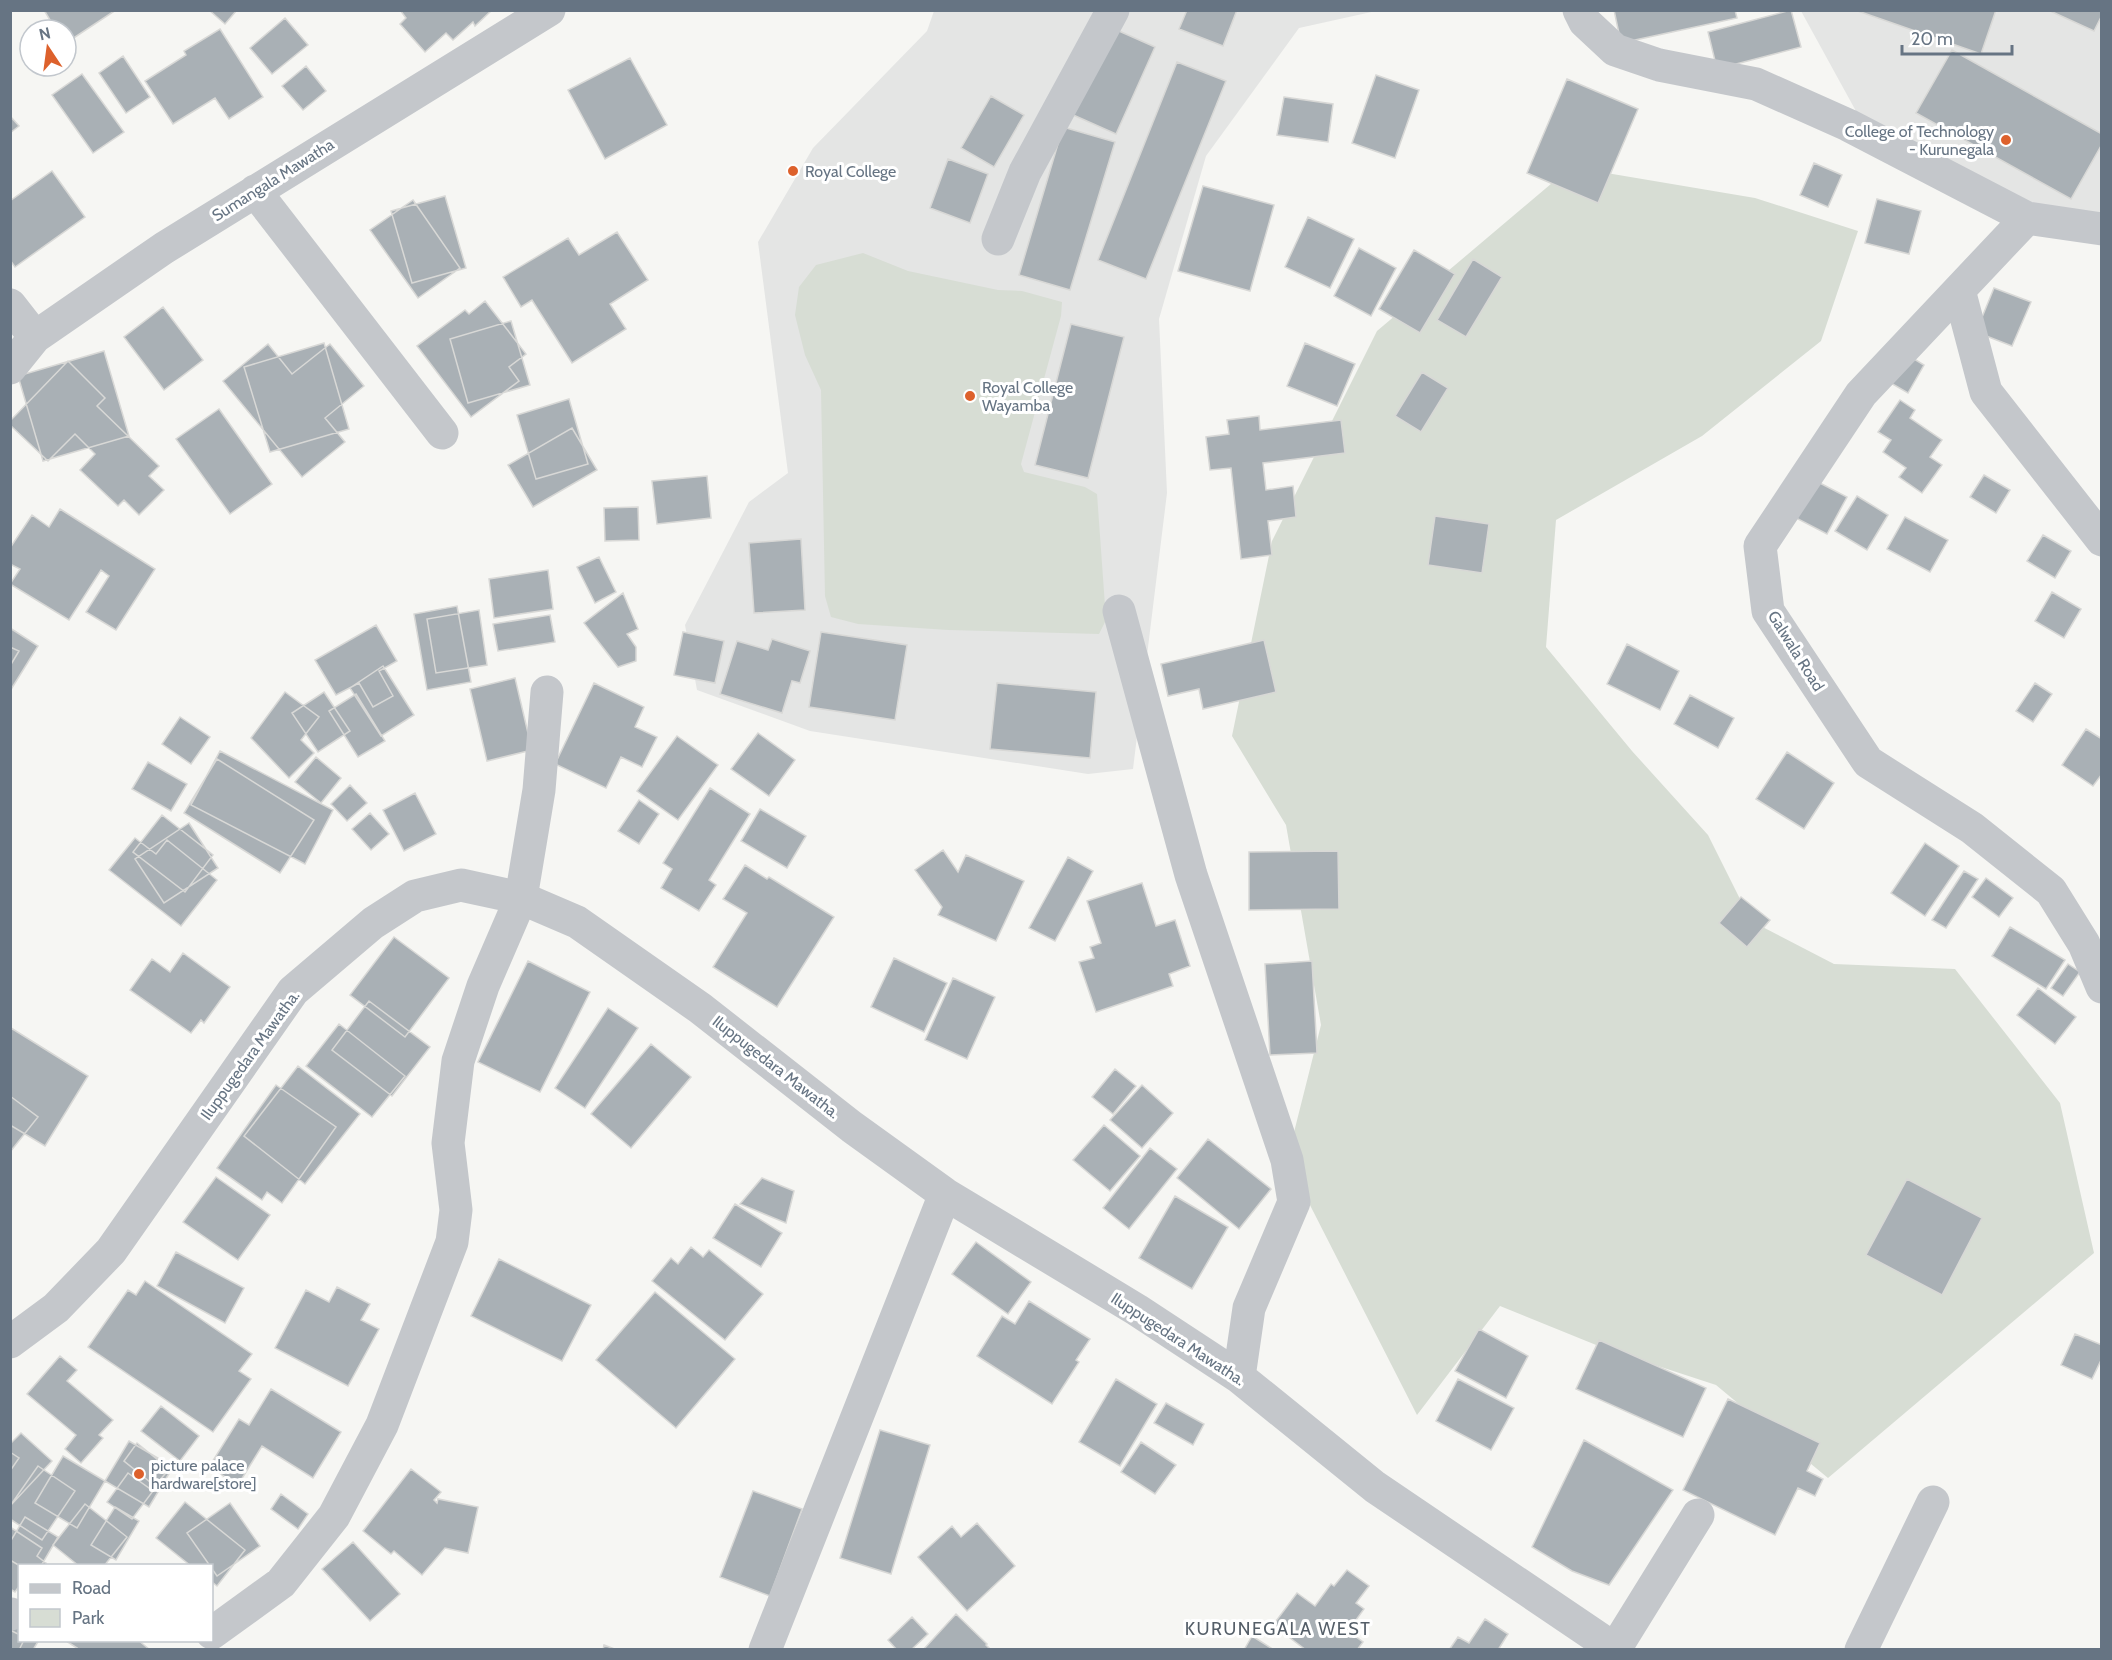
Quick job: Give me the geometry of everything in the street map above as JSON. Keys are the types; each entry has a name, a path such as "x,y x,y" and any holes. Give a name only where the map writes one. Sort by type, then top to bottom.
{"street":[{"name":"Sumangala Mawatha","path":"10,368 35,337 164,248 549,10"},
{"path":"998,239 1025,172 1113,10"},
{"path":"1579,10 1585,22 1615,50 1659,65 1756,84 1848,125 2027,218 2102,229"},
{"path":"255,191 442,433"},
{"name":"Galwala Road","path":"2027,218 1861,394 1760,546 1768,610 1868,762 1972,828 2051,891 2084,945 2102,987"},
{"path":"1959,290 1986,392 2102,540"},
{"path":"10,305 35,337"},
{"path":"1119,611 1191,875 1287,1160 1294,1202 1250,1308 1239,1377"},
{"path":"213,1632 281,1583 334,1516 382,1425 452,1242 456,1210 448,1143 458,1061 483,986 521,898 539,790 547,692"},
{"name":"Iluppugedara Mawatha.","path":"10,1342 56,1308 111,1251 293,991 373,923 415,896 461,885 521,898 577,922 700,1008 852,1127 945,1194 1137,1310 1239,1377 1375,1487 1616,1649"},
{"path":"765,1650 945,1194"},
{"path":"1862,1650 1933,1502"},
{"path":"1616,1649 1698,1515"}],"shaded area":[{"name":"Royal College Wayamba","path":"934,11 1376,11 1299,28 1206,156 1159,319 1167,493 1133,769 1088,774 810,731 697,690 685,625 749,502 788,473 758,242 813,148 927,31"},
{"name":"College of Technology - Kurunegala","path":"1801,11 2101,11 2101,215 2058,216 1857,113"}],"green space":[{"path":"1571,167 1755,198 1858,231 1821,341 1702,436 1556,520 1546,647 1632,751 1708,835 1751,921 1834,964 1955,969 2060,1103 2094,1253 1828,1478 1716,1385 1606,1349 1500,1306 1417,1415 1287,1160 1321,1025 1286,825 1232,736 1272,541 1377,331"},
{"path":"863,253 908,271 998,290 1022,291 1062,302 1061,316 1021,464 1024,472 1085,487 1097,494 1106,620 1099,634 948,630 858,624 831,617 825,596 821,390 805,355 795,315 799,287 816,265"}],"building":[{"path":"44,10 116,10 78,35 78,18 49,18"},
{"path":"209,10 237,10 225,24"},
{"path":"400,10 492,10 475,26 473,22 453,40 446,33 425,52 400,24 406,18"},
{"path":"1187,10 1237,10 1223,46 1179,29"},
{"path":"1614,10 1735,10 1737,18 1621,43"},
{"path":"1791,10 1801,47 1717,69 1708,32"},
{"path":"1855,10 1996,10 1981,54"},
{"path":"2048,10 2102,10 2102,15 2094,31"},
{"path":"285,18 308,45 272,74 250,48"},
{"path":"1110,27 1155,47 1116,134 1071,114"},
{"path":"220,29 263,97 229,119 215,98 173,124 145,81 186,55 184,51"},
{"path":"1952,50 2102,134 2102,144 2071,199 1916,113"},
{"path":"123,56 150,97 126,113 99,73"},
{"path":"630,58 667,125 605,159 568,90"},
{"path":"1177,62 1226,81 1146,279 1098,260"},
{"path":"306,66 326,91 303,110 282,86"},
{"path":"82,74 124,132 93,153 52,95"},
{"path":"1376,75 1419,90 1395,158 1352,143"},
{"path":"1567,79 1638,109 1598,203 1527,173"},
{"path":"991,96 1024,115 994,167 961,148"},
{"path":"1284,97 1333,104 1328,142 1277,135"},
{"path":"10,116 19,126 10,133"},
{"path":"1063,127 1115,142 1070,290 1019,275"},
{"path":"948,159 988,174 970,223 930,208"},
{"path":"1814,163 1842,175 1828,207 1800,195"},
{"path":"52,171 85,217 15,267 10,260 10,201"},
{"path":"1203,186 1274,205 1250,291 1178,271"},
{"path":"445,196 466,268 412,283 391,211"},
{"path":"1877,199 1921,211 1909,254 1865,243"},
{"path":"413,200 460,268 418,298 370,230"},
{"path":"1308,217 1354,239 1330,288 1285,267"},
{"path":"617,232 648,280 610,304 626,329 572,363 532,300 521,307 503,277 568,238 579,255"},
{"path":"1359,248 1396,268 1371,316 1334,296"},
{"path":"1414,250 1455,274 1420,333 1379,309"},
{"path":"1473,259 1502,277 1466,337 1437,320"},
{"path":"1994,288 2031,302 2012,346 1976,332"},
{"path":"485,301 526,354 509,367 519,381 471,417 417,346 465,310 469,314"},
{"path":"163,307 203,360 164,390 124,337"},
{"path":"511,321 530,385 468,403 450,339"},
{"path":"1071,324 1124,337 1088,478 1035,465"},
{"path":"324,343 349,429 270,452 244,367"},
{"path":"1305,343 1355,364 1337,406 1287,386"},
{"path":"268,344 292,374 330,344 364,386 325,418 345,442 302,477 223,381"},
{"path":"104,351 129,436 43,461 18,376"},
{"path":"1906,354 1924,365 1908,393 1889,382"},
{"path":"68,361 105,398 97,406 159,466 149,476 164,490 139,515 124,500 118,506 80,470 95,454 75,434 48,461 10,425 10,421"},
{"path":"1422,372 1448,388 1421,432 1395,416"},
{"path":"569,399 588,464 536,479 517,415"},
{"path":"1900,400 1915,410 1910,418 1942,440 1930,457 1942,465 1922,493 1899,477 1906,468 1883,452 1891,440 1878,432"},
{"path":"219,409 272,484 230,514 176,439"},
{"path":"1259,416 1260,430 1341,420 1345,453 1263,463 1266,490 1293,486 1296,517 1268,521 1272,555 1241,559 1231,468 1210,470 1206,437 1229,434 1227,420"},
{"path":"572,428 597,470 533,507 508,465"},
{"path":"1984,475 2010,490 1996,513 1970,497"},
{"path":"707,476 711,518 657,524 652,481"},
{"path":"1816,481 1847,497 1827,534 1796,518"},
{"path":"1857,496 1888,515 1867,550 1835,531"},
{"path":"638,507 639,540 605,541 604,508"},
{"path":"60,509 155,569 116,630 86,612 109,576 101,570 69,620 10,584 20,569 10,564 10,548 32,515 49,527"},
{"path":"1435,516 1489,524 1482,573 1428,565"},
{"path":"1905,517 1948,540 1930,572 1887,549"},
{"path":"2043,535 2071,551 2055,578 2027,561"},
{"path":"801,539 805,610 754,613 749,543"},
{"path":"599,557 616,592 595,603 577,567"},
{"path":"548,570 553,609 494,618 489,579"},
{"path":"2052,592 2081,609 2064,638 2035,621"},
{"path":"623,593 638,629 627,634 636,647 636,661 618,667 584,623"},
{"path":"457,606 471,682 427,690 414,614"},
{"path":"479,610 487,665 436,673 427,619"},
{"path":"550,615 555,642 498,651 493,624"},
{"path":"376,625 397,661 379,671 393,696 373,707 359,683 336,695 315,660"},
{"path":"10,628 38,646 10,691"},
{"path":"683,632 724,641 715,683 674,675"},
{"path":"821,632 907,645 895,720 809,707"},
{"path":"772,639 810,651 800,683 792,681 782,713 720,694 737,641 768,650"},
{"path":"1264,640 1276,692 1203,709 1199,689 1168,696 1161,664"},
{"path":"1627,644 1679,671 1660,710 1607,684"},
{"path":"10,647 19,651 10,666"},
{"path":"383,666 414,715 381,736 350,688"},
{"path":"515,678 532,750 487,761 470,689"},
{"path":"594,683 644,707 635,727 657,737 642,767 621,757 606,788 555,764"},
{"path":"997,683 1096,692 1090,758 990,749"},
{"path":"2035,683 2052,694 2033,722 2016,711"},
{"path":"285,692 319,717 301,740 314,753 289,778 251,738"},
{"path":"324,692 350,731 318,752 292,713"},
{"path":"356,694 385,741 358,757 329,711"},
{"path":"1690,695 1734,718 1718,748 1674,724"},
{"path":"180,717 210,737 191,764 162,744"},
{"path":"2086,729 2102,739 2102,774 2093,786 2062,765"},
{"path":"758,733 795,760 769,796 731,769"},
{"path":"677,736 718,765 678,820 637,791"},
{"path":"220,751 333,810 305,864 191,805"},
{"path":"1787,752 1834,783 1804,829 1756,799"},
{"path":"316,757 341,778 321,803 295,782"},
{"path":"217,759 314,820 280,873 184,813"},
{"path":"148,762 187,784 171,811 132,789"},
{"path":"350,785 367,803 347,821 331,804"},
{"path":"710,788 750,814 709,880 716,885 699,911 661,888 672,869 663,863"},
{"path":"415,793 436,834 404,851 383,810"},
{"path":"639,800 659,814 639,844 618,831"},
{"path":"760,809 806,836 787,868 741,841"},
{"path":"370,813 389,834 371,850 352,829"},
{"path":"162,815 213,855 185,892 133,852"},
{"path":"189,823 218,868 164,903 135,859"},
{"path":"135,838 156,854 167,840 217,880 181,926 109,870"},
{"path":"1925,843 1959,866 1925,916 1891,893"},
{"path":"943,850 958,872 966,855 1024,881 996,941 938,915 942,907 915,870"},
{"path":"1338,851 1339,909 1249,910 1249,852"},
{"path":"1068,857 1093,871 1055,941 1029,928"},
{"path":"745,865 834,917 777,1007 713,967 747,913 723,899"},
{"path":"1964,871 1978,879 1946,928 1932,920"},
{"path":"1986,878 2013,898 1999,917 1972,897"},
{"path":"1142,883 1156,926 1175,920 1190,966 1169,974 1173,986 1096,1012 1079,962 1094,958 1090,947 1101,943 1087,901"},
{"path":"1741,897 1770,920 1747,947 1719,923"},
{"path":"2010,927 2065,960 2046,989 1992,956"},
{"path":"394,937 449,978 405,1037 350,995"},
{"path":"183,953 230,987 204,1023 201,1020 191,1033 130,990 152,959 170,972"},
{"path":"894,958 947,983 924,1032 871,1007"},
{"path":"528,961 590,992 540,1092 478,1062"},
{"path":"1312,961 1317,1053 1270,1055 1265,964"},
{"path":"2068,964 2080,972 2063,996 2051,988"},
{"path":"953,978 995,997 967,1059 925,1040"},
{"path":"2038,988 2076,1017 2055,1044 2017,1015"},
{"path":"369,1001 430,1047 392,1096 332,1050"},
{"path":"608,1008 638,1028 585,1108 555,1088"},
{"path":"339,1024 405,1076 372,1117 306,1066"},
{"path":"11,1028 88,1076 45,1146 10,1125"},
{"path":"651,1044 691,1077 631,1148 591,1114"},
{"path":"298,1066 360,1114 305,1184 244,1136"},
{"path":"1115,1069 1136,1086 1113,1114 1092,1097"},
{"path":"276,1085 336,1127 282,1203 267,1192 262,1200 217,1168"},
{"path":"1142,1085 1173,1113 1142,1148 1110,1120"},
{"path":"10,1096 38,1117 10,1152"},
{"path":"1104,1125 1140,1156 1110,1191 1073,1160"},
{"path":"1208,1139 1271,1189 1239,1229 1177,1178"},
{"path":"1150,1148 1177,1169 1129,1229 1103,1208"},
{"path":"216,1177 270,1215 238,1260 183,1222"},
{"path":"762,1178 794,1191 786,1223 740,1204"},
{"path":"1907,1179 1982,1218 1942,1295 1866,1255"},
{"path":"1175,1196 1228,1227 1192,1289 1139,1258"},
{"path":"735,1204 782,1233 761,1267 713,1238"},
{"path":"976,1242 1031,1282 1008,1314 952,1274"},
{"path":"691,1247 703,1257 709,1250 763,1294 725,1340 652,1281 671,1258 678,1264"},
{"path":"176,1252 244,1288 225,1323 157,1286"},
{"path":"499,1259 591,1305 562,1361 471,1316"},
{"path":"145,1281 252,1354 239,1371 251,1379 213,1432 88,1347 128,1290 136,1295"},
{"path":"337,1287 370,1304 361,1320 379,1329 348,1386 275,1348 306,1290 329,1302"},
{"path":"655,1292 735,1359 676,1428 596,1360"},
{"path":"1029,1301 1090,1339 1076,1360 1079,1362 1052,1404 977,1356 1002,1316 1015,1324"},
{"path":"1479,1329 1528,1356 1506,1398 1455,1371"},
{"path":"2075,1334 2102,1345 2102,1358 2092,1379 2061,1365"},
{"path":"1599,1340 1706,1388 1683,1437 1576,1389"},
{"path":"60,1356 77,1370 67,1381 113,1420 99,1435 103,1438 81,1463 65,1449 76,1435 27,1394"},
{"path":"1116,1379 1157,1404 1120,1466 1079,1442"},
{"path":"1458,1379 1514,1408 1491,1450 1436,1421"},
{"path":"271,1389 341,1432 313,1478 262,1446 238,1485 209,1467 239,1419 249,1425"},
{"path":"1728,1399 1820,1443 1807,1471 1823,1479 1815,1496 1798,1488 1775,1535 1683,1490"},
{"path":"1166,1403 1204,1424 1193,1445 1154,1423"},
{"path":"161,1406 199,1436 180,1461 141,1431"},
{"path":"880,1430 930,1445 891,1574 840,1558"},
{"path":"21,1433 52,1461 11,1505 10,1444"},
{"path":"1584,1440 1673,1490 1609,1585 1572,1571 1532,1547"},
{"name":"picture palace hardware[store]","path":"129,1441 173,1467 149,1507 105,1481"},
{"path":"1141,1442 1176,1465 1155,1494 1121,1472"},
{"path":"137,1443 169,1469 155,1486 124,1461"},
{"path":"10,1452 19,1458 10,1471"},
{"path":"63,1456 105,1481 77,1528 35,1503"},
{"path":"38,1466 75,1491 42,1540 10,1519 10,1506"},
{"path":"411,1469 441,1492 434,1500 437,1503 438,1499 478,1507 468,1553 445,1548 422,1575 394,1551 391,1554 363,1531"},
{"path":"128,1473 153,1491 132,1519 107,1502"},
{"path":"753,1491 802,1509 770,1596 720,1577"},
{"path":"281,1494 308,1514 298,1529 271,1509"},
{"path":"185,1502 245,1550 217,1586 213,1583 213,1564 188,1564 156,1538"},
{"path":"230,1503 260,1546 217,1576 213,1570 213,1564 209,1564 187,1533"},
{"path":"85,1504 127,1537 106,1564 77,1564 53,1545"},
{"path":"115,1507 139,1521 116,1560 91,1545"},
{"path":"25,1517 58,1537 42,1564 18,1565 10,1560 10,1542"},
{"path":"977,1523 1015,1566 967,1611 918,1557 952,1526 961,1537"},
{"path":"10,1527 42,1548 37,1556 46,1563 18,1564 18,1588 15,1592 10,1589"},
{"path":"353,1542 400,1594 370,1621 322,1569"},
{"path":"1347,1570 1369,1586 1356,1603 1364,1609 1348,1631 1363,1642 1357,1650 1306,1650 1273,1625 1297,1593 1315,1606 1331,1584 1334,1586"},
{"path":"956,1614 987,1644 991,1650 923,1650"},
{"path":"912,1617 928,1634 911,1650 897,1650 888,1640"},
{"path":"18,1619 18,1642 38,1642 33,1650 10,1650 10,1625"},
{"path":"1485,1619 1508,1634 1498,1650 1449,1650 1458,1637 1469,1643"},
{"path":"10,1630 18,1634 18,1642 23,1642 19,1650 10,1650"},
{"path":"1252,1636 1274,1650 1244,1650"},
{"path":"68,1642 140,1642 150,1650 75,1650 77,1648"},
{"path":"604,1645 617,1650 603,1650"}],"place":[{"name":"College of Technology - Kurunegala","path":"2006,140"},
{"name":"Royal College","path":"793,171"},
{"name":"Royal College Wayamba","path":"970,396"},
{"name":"picture palace hardware[store]","path":"139,1474"}],"district":[{"name":"KURUNEGALA WEST","path":"1278,1629"}]}
